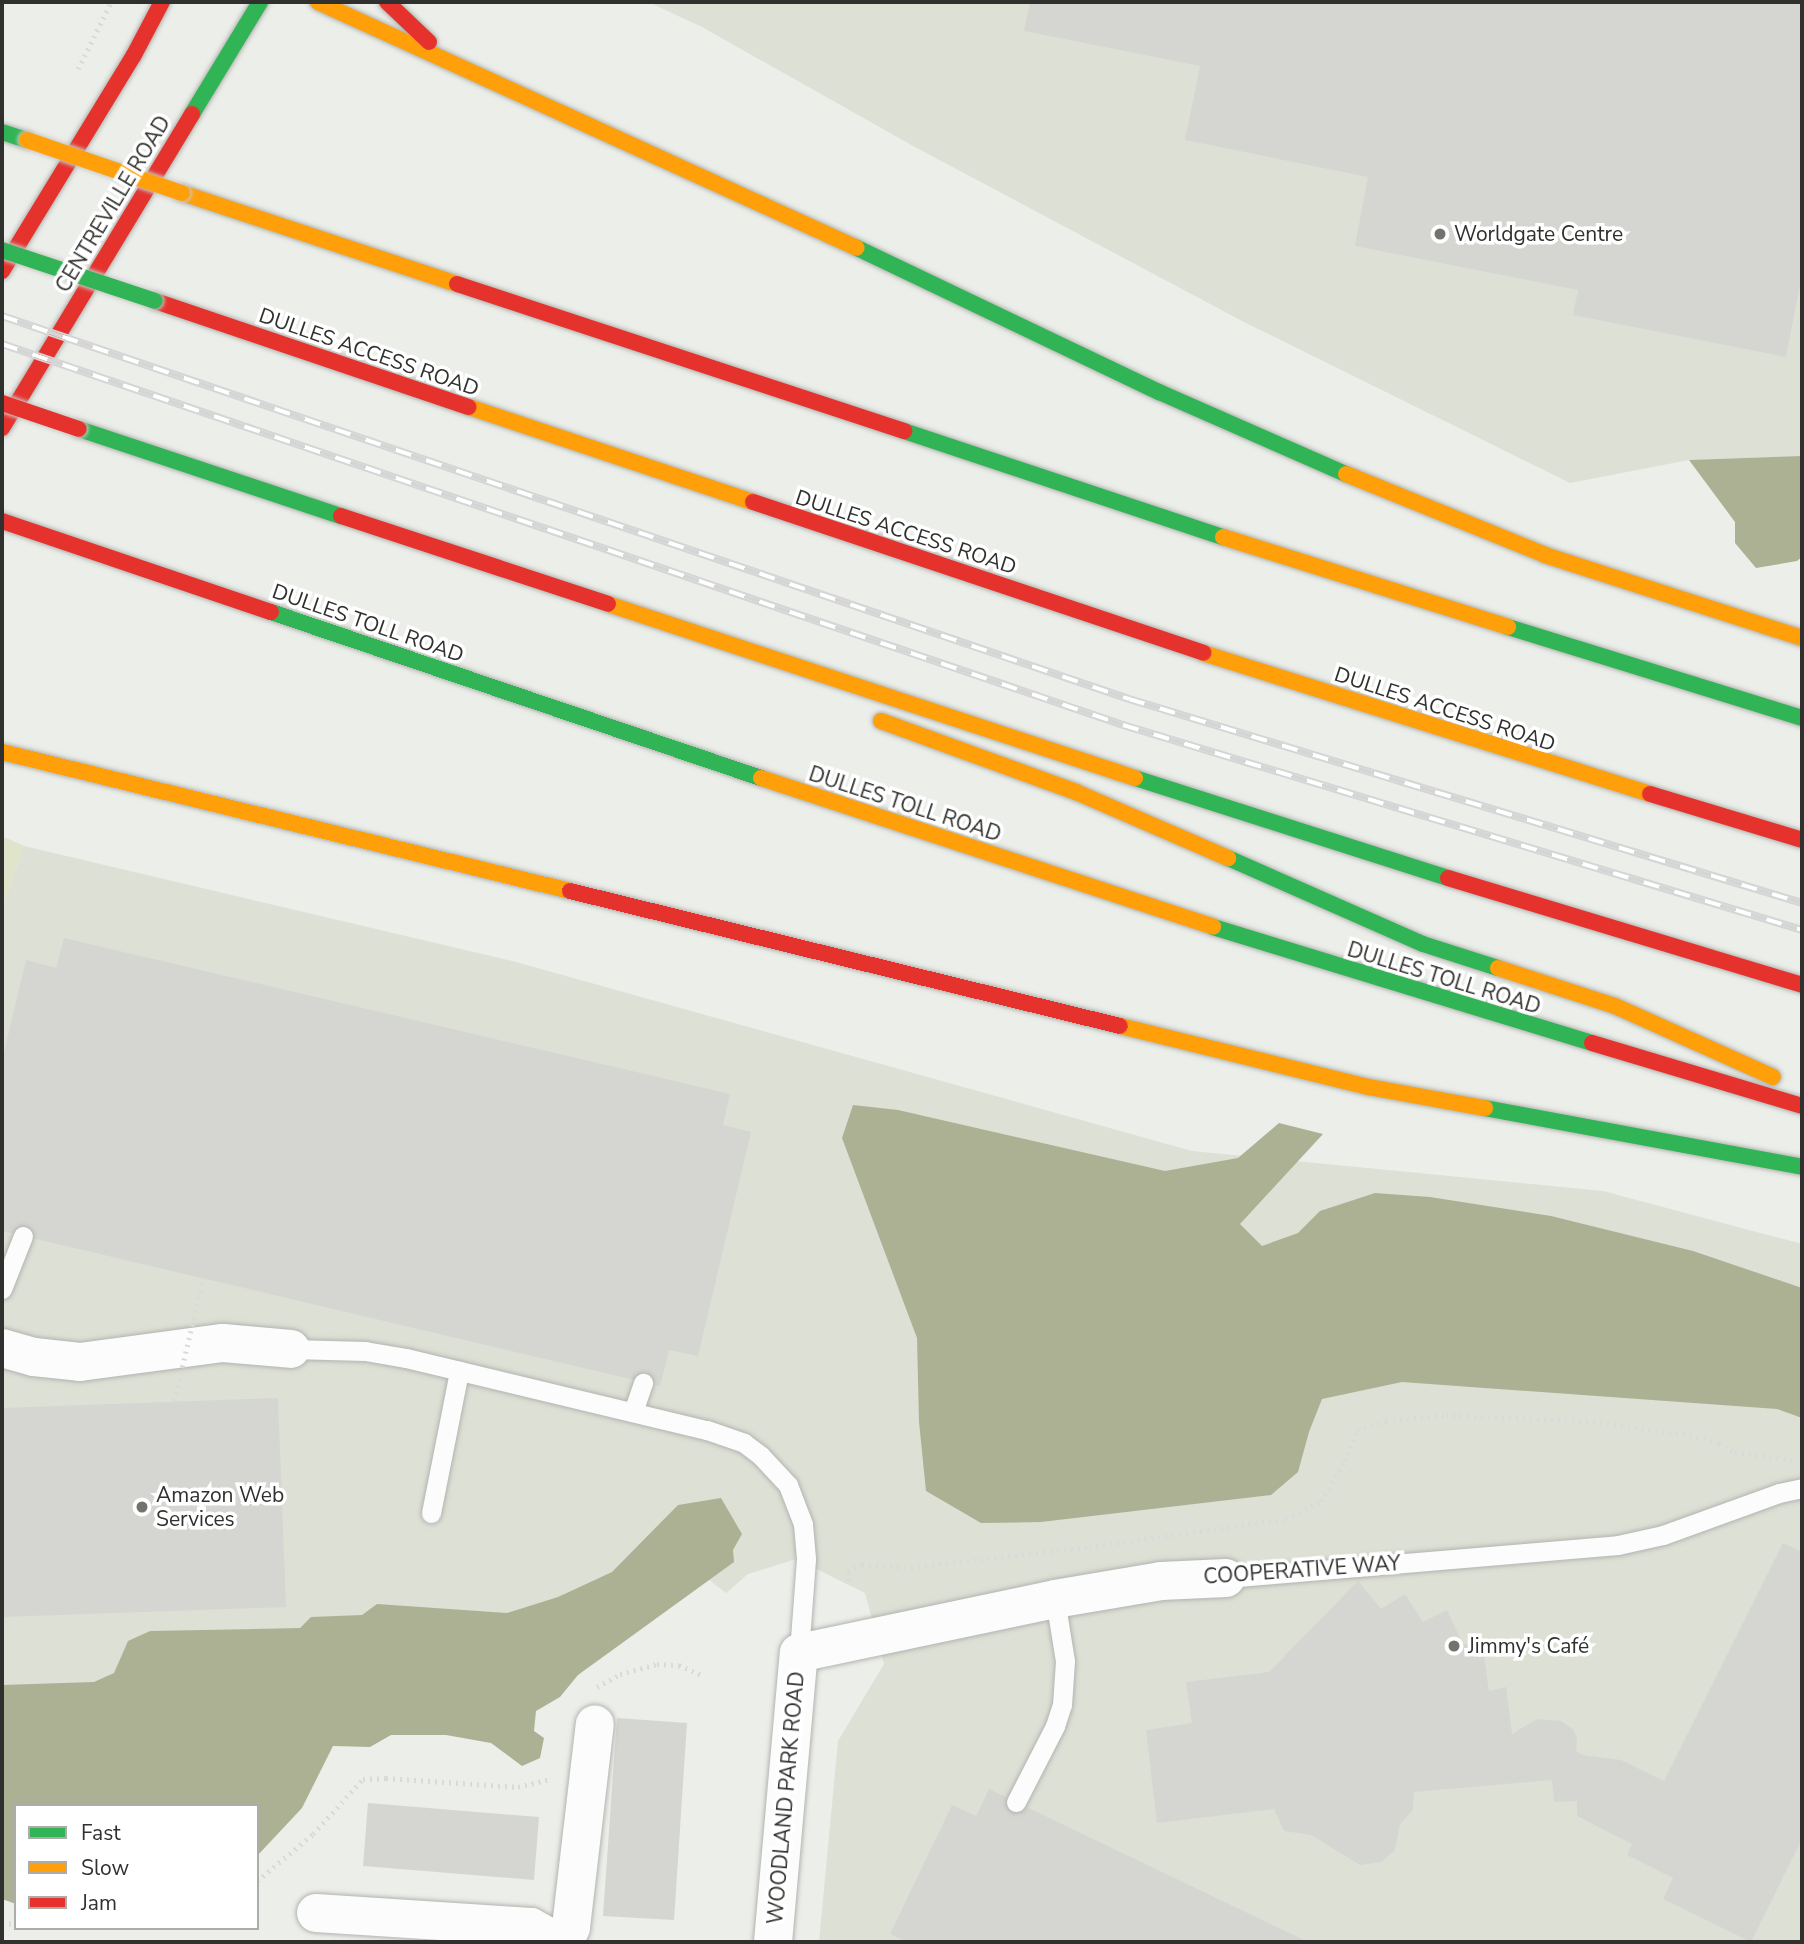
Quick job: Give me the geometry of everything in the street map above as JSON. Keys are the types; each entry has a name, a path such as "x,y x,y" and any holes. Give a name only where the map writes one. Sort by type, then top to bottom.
{"main road":[{"path":"2,271 134,55 162,2"},
{"name":"CENTREVILLE ROAD","path":"2,428 260,2"},
{"path":"318,2 789,216 1159,392 1347,475 1545,555 1802,638"},
{"path":"387,2 456,67"},
{"path":"2,132 1319,568 1802,718"},
{"name":"DULLES ACCESS ROAD","path":"2,250 1276,678 1525,757 1802,839"},
{"path":"2,403 1307,835 1802,985"},
{"name":"DULLES TOLL ROAD","path":"2,521 887,821 1280,949 1802,1106"},
{"path":"672,625 808,687"},
{"path":"869,715 1076,792 1423,944 1615,1006 1802,1090"},
{"path":"2,752 1369,1087 1802,1167"}],"street":[{"path":"2,1348 34,1357 80,1362 223,1343 290,1349"},
{"name":"COOPERATIVE WAY","path":"799,1653 1055,1599 1161,1581 1226,1578"},
{"name":"WOODLAND PARK ROAD","path":"773,1942 799,1653"},
{"path":"565,1942 571,1927 591,1710"},
{"path":"316,1913 531,1927 558,1942"}],"lane":[{"path":"2,1289 23,1236"},
{"path":"290,1349 374,1353 634,1412 726,1435 744,1443 761,1456 788,1485 803,1524 805,1540 799,1653"},
{"path":"431,1513 459,1371"},
{"path":"634,1412 643,1382"},
{"name":"COOPERATIVE WAY","path":"1226,1578 1618,1545 1663,1535 1779,1493 1802,1489"},
{"path":"1016,1802 1055,1726 1062,1705 1065,1661 1055,1599"}],"path":[{"path":"174,1401 203,1279"},
{"path":"848,1581 848,1572 862,1564 904,1568 1089,1548 1286,1518 1321,1501 1345,1461 1357,1429 1386,1421 1458,1415 1586,1421 1690,1435 1719,1443 1735,1452 1802,1462"},
{"path":"591,1710 606,1680 650,1665 678,1665 701,1675"},
{"path":"259,1879 313,1834 363,1779 386,1777 518,1787 546,1782 558,1773"}],"shaded area":[{"name":"Worldgate Centre","path":"648,2 1802,2 1802,456 1689,460 1570,483 1244,322 913,146 702,27"},
{"path":"1802,456 1802,557 1797,561 1756,568 1735,543 1735,522 1689,460"},
{"path":"2,836 24,846 2,909"},
{"path":"24,846 516,962 1192,1151 1603,1191 1802,1244 1802,1942 819,1942 838,1741 884,1664 865,1593 796,1559 748,1574 726,1593 669,1548 511,1689 2,1711 2,909"},
{"path":"853,1105 898,1110 1165,1171 1238,1158 1279,1123 1323,1134 1240,1224 1262,1246 1298,1233 1320,1211 1375,1193 1430,1197 1551,1216 1693,1251 1802,1288 1802,1418 1777,1409 1402,1382 1322,1399 1298,1472 1271,1495 1041,1522 981,1523 926,1491 919,1422 917,1338 842,1138"},
{"path":"721,1498 742,1534 733,1550 734,1562 578,1675 560,1697 536,1711 534,1731 544,1738 540,1758 522,1766 491,1743 446,1735 391,1735 370,1747 333,1746 302,1808 259,1854 259,1804 14,1804 14,1903 2,1899 2,1685 94,1682 114,1673 128,1641 150,1631 300,1628 311,1617 362,1615 377,1604 507,1613 558,1597 612,1572 678,1505"}],"building":[{"path":"1030,2 1802,2 1802,274 1786,357 1573,315 1578,290 1355,246 1368,177 1185,140 1200,66 1024,31"},
{"path":"64,938 730,1094 723,1125 751,1132 698,1356 669,1350 660,1386 2,1231 2,1061 26,960 56,968"},
{"name":"Amazon Web Services","path":"278,1398 286,1607 2,1617 2,1408"},
{"path":"1783,1543 1802,1552 1802,1839 1751,1942 1663,1899 1673,1878 1627,1855 1632,1844 1577,1816 1577,1801 1554,1802 1552,1780 1414,1792 1413,1810 1400,1824 1395,1850 1382,1862 1360,1865 1311,1835 1284,1831 1274,1809 1157,1823 1146,1730 1192,1723 1186,1682 1269,1672 1358,1581 1381,1609 1405,1594 1423,1622 1447,1610 1463,1644 1482,1642 1489,1691 1506,1687 1512,1734 1537,1719 1561,1721 1573,1729 1577,1738 1576,1751 1582,1755 1621,1760 1664,1781"},
{"path":"617,1718 687,1723 674,1920 603,1916"},
{"path":"989,1789 1308,1942 907,1942 890,1934 952,1805 976,1816"},
{"path":"368,1803 539,1817 534,1880 363,1866"}],"railway":[{"path":"2,316 1129,699 1802,903"},
{"path":"2,344 1123,725 1802,930"}],"traffic: fast":[{"path":"192,114 260,2"},
{"path":"2,132 27,140"},
{"path":"857,248 1159,392 1346,474"},
{"path":"2,250 155,301"},
{"path":"79,429 341,516"},
{"path":"904,431 1223,537"},
{"path":"271,612 761,778"},
{"path":"1508,627 1802,718"},
{"path":"1135,778 1448,878"},
{"path":"1228,858 1423,944 1498,968"},
{"path":"1213,927 1592,1043"},
{"path":"1485,1108 1802,1167"}],"traffic: slow":[{"path":"318,2 857,248"},
{"path":"27,140 182,193"},
{"path":"182,193 457,284"},
{"path":"469,407 753,502"},
{"path":"1346,474 1545,555 1802,638"},
{"path":"1223,537 1508,627"},
{"path":"608,604 1135,778"},
{"path":"1203,653 1650,794"},
{"path":"881,721 1076,792 1228,858"},
{"path":"2,752 570,891"},
{"path":"761,778 1213,927"},
{"path":"1498,968 1615,1006 1773,1077"},
{"path":"1120,1026 1369,1087 1485,1108"}],"traffic: jam":[{"path":"2,271 134,55 162,2"},
{"path":"387,2 429,42"},
{"path":"2,428 192,114"},
{"path":"457,284 904,431"},
{"path":"155,301 469,407"},
{"path":"2,403 79,429"},
{"path":"753,502 1203,653"},
{"path":"341,516 608,604"},
{"path":"2,521 271,612"},
{"path":"1650,794 1802,840"},
{"path":"1448,878 1802,985"},
{"path":"570,891 1120,1026"},
{"path":"1592,1043 1802,1106"}],"place":[{"name":"Worldgate Centre","path":"1440,234"},
{"name":"Amazon Web Services","path":"142,1507"},
{"name":"Jimmy's Café","path":"1454,1646"}]}
